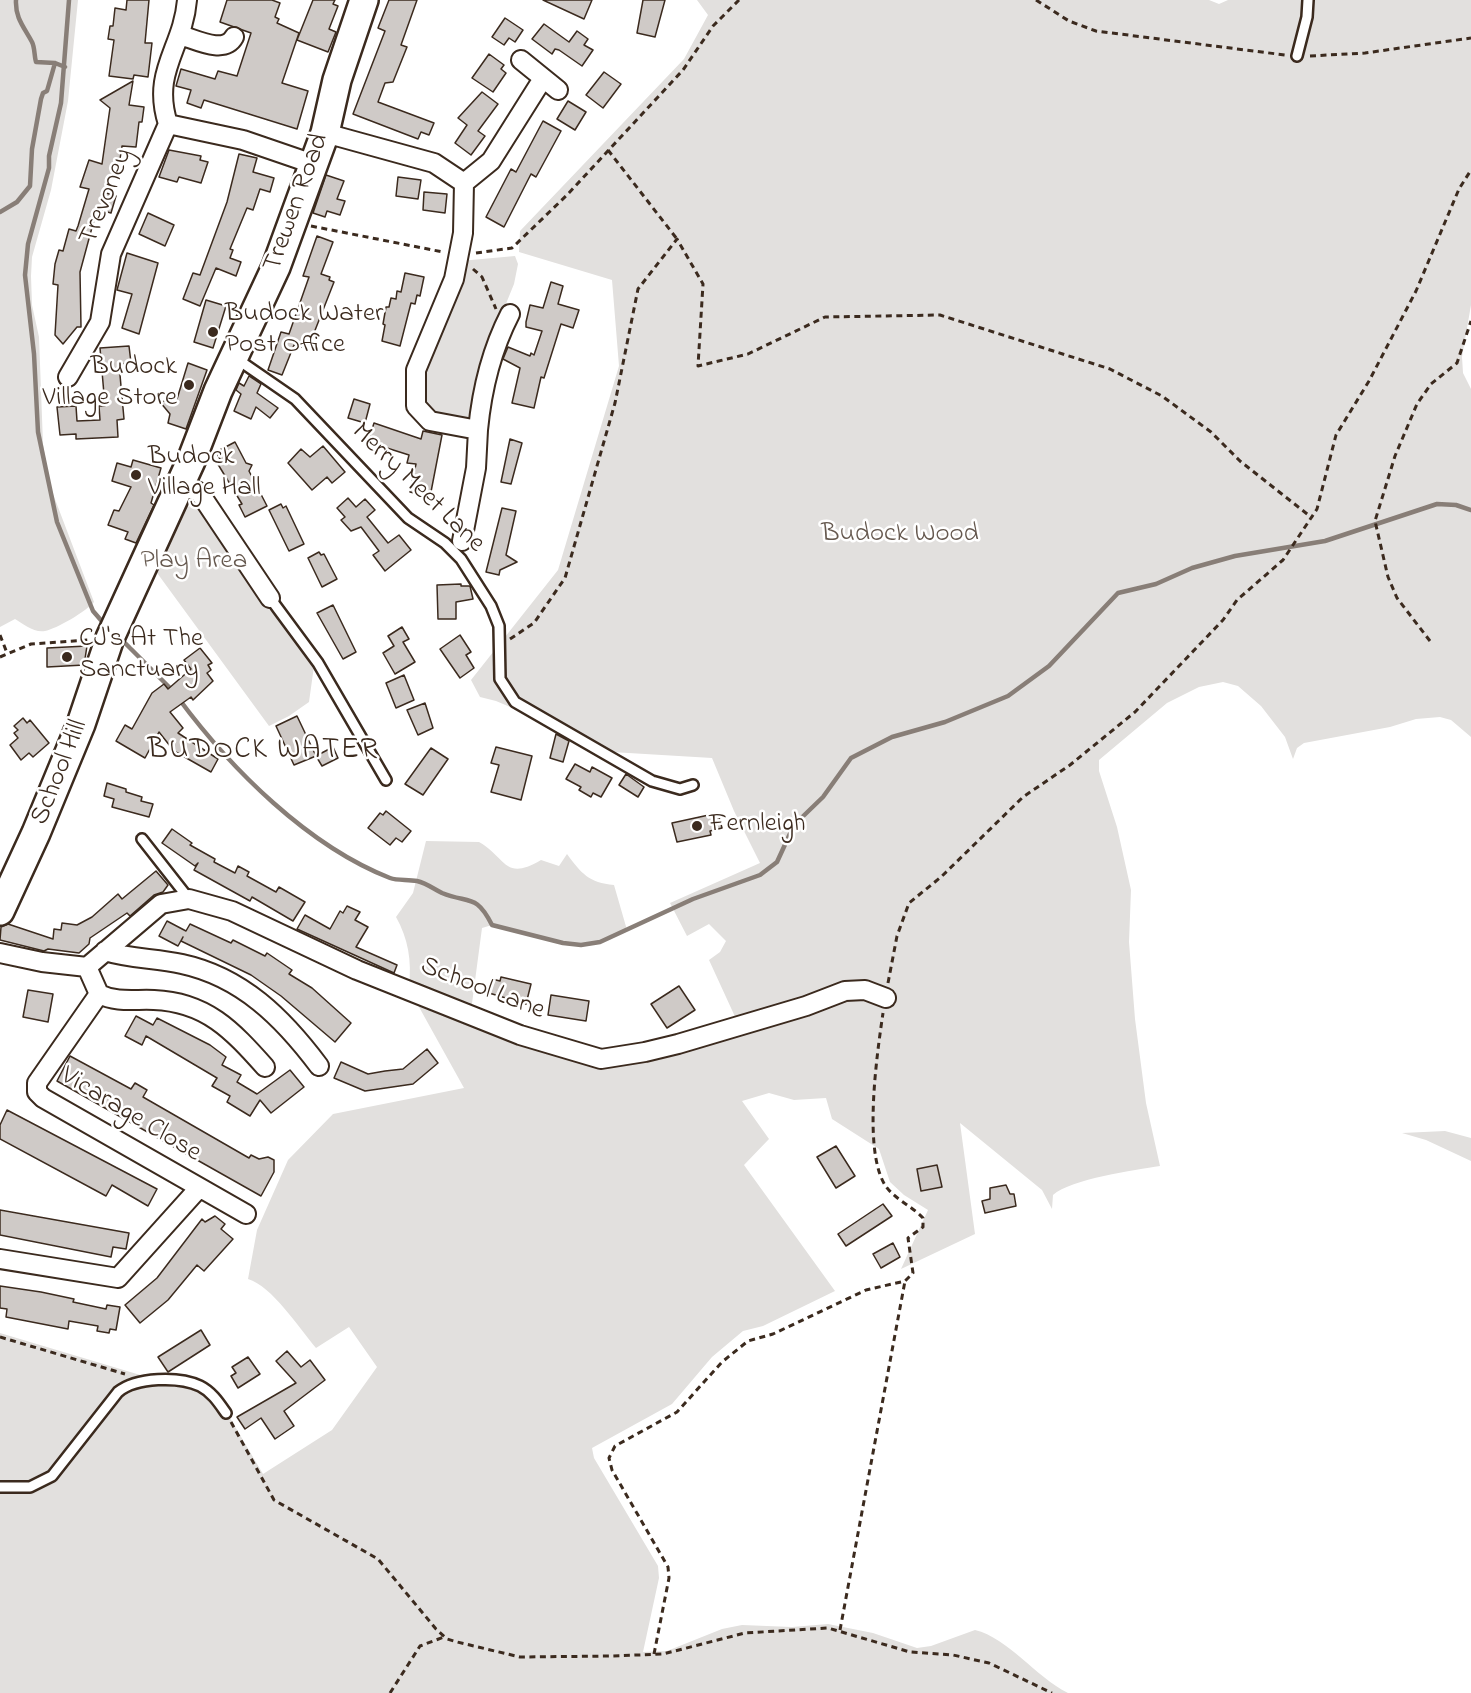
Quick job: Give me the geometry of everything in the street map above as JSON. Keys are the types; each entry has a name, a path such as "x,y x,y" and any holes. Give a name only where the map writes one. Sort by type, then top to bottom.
{"street":[{"path":"187,0 180,35 163,80 163,107 168,124 243,140 313,164"},
{"name":"Trewen Road","path":"130,599 209,420 218,391 270,281 325,133 337,80 364,0"},
{"path":"180,35 218,46 229,44 234,38"},
{"path":"520,60 542,80 558,90"},
{"path":"478,430 430,421 416,406 416,370 446,303 457,261 462,233 464,183 491,162 542,80"},
{"name":"Trevoney","path":"68,376 100,322 111,254 168,124"},
{"path":"325,133 434,164 464,183"},
{"path":"462,541 477,468 481,398 494,345 508,318"},
{"path":"180,485 199,492 270,598"},
{"name":"School Hill","path":"0,911 36,833 81,724 111,637 130,599"},
{"name":"School Lane","path":"87,967 161,904 189,899 232,911 357,970 510,1031 601,1059 678,1044 806,1006 845,991 870,991 886,998"},
{"path":"105,951 196,967 239,985 292,1030 319,1066"},
{"path":"0,953 42,962 87,967 99,994 117,1000 192,1002 262,1057"},
{"name":"Vicarage Close","path":"99,994 37,1083 37,1092 43,1098 246,1214"},
{"name":"Vicarage Close","path":"0,1258 118,1278 199,1188"}],"lane":[{"path":"1296,56 1307,17 1308,0"},
{"name":"Merry Meet Lane","path":"235,357 270,379 295,399 408,518 452,548 474,576 491,606 499,626 499,671 504,688 524,709 560,726 652,781 680,789 693,785"},
{"path":"270,598 318,663 386,780"},
{"path":"142,840 189,899"},
{"path":"0,1487 30,1487 52,1476 118,1392 129,1385 149,1381 178,1381 198,1385 211,1394 226,1413"}],"path":[{"path":"457,261 512,248 567,195 692,60 713,26 739,0"},
{"path":"1036,0 1069,21 1096,31 1296,56 1356,54 1471,38"},
{"path":"608,150 677,239 703,284 698,366 748,354 825,317 940,315 1110,369 1162,396 1211,432 1240,461 1311,517"},
{"path":"840,1630 905,1281 914,1270 908,1238 923,1227 925,1222 919,1213 886,1186 874,1149 877,1056 897,936 909,903 941,877 1023,797 1070,765 1135,712 1223,620 1237,600 1283,561 1321,497 1336,435 1369,381 1416,291 1459,189 1471,170"},
{"path":"292,222 457,261 480,273 499,317 508,318"},
{"path":"499,646 534,623 565,578 615,402 638,289 677,239"},
{"path":"1430,641 1397,598 1388,577 1375,521 1398,448 1417,404 1431,384 1457,363 1471,321"},
{"path":"0,635 7,653"},
{"path":"0,657 31,644 58,644 111,637"},
{"path":"654,1654 669,1578 668,1567 612,1470 609,1458 615,1446 677,1412 722,1362 747,1341 772,1334 866,1290 905,1281"},
{"path":"0,1336 149,1381"},
{"path":"226,1413 274,1500 378,1559 444,1637 468,1646 520,1657 654,1654 745,1633 818,1627 840,1630 910,1652 953,1655 989,1663 1052,1693"},
{"path":"390,1693 420,1646 444,1637"}],"green space":[{"path":"0,0 78,0 68,101 51,190 32,257 31,276 32,305 39,337 43,444 50,486 94,602 71,619 45,631 25,626 15,619 0,627"},
{"name":"Budock Wood","path":"697,0 1209,0 1219,4 1228,0 1471,0 1471,305 1462,357 1463,373 1471,389 1471,737 1451,720 1440,717 1416,719 1390,727 1304,743 1297,748 1293,759 1285,737 1261,706 1238,686 1223,682 1199,687 1167,703 1099,760 1099,771 1117,827 1131,890 1129,942 1135,1019 1146,1103 1160,1166 1074,1184 1053,1195 1052,1209 1042,1190 960,1123 975,1234 901,1269 928,1210 904,1195 890,1182 879,1149 832,1119 826,1098 794,1100 769,1093 742,1101 769,1139 744,1165 835,1291 763,1326 743,1331 712,1357 672,1404 592,1448 594,1458 658,1566 659,1578 643,1652 667,1651 722,1629 742,1625 792,1627 828,1624 873,1633 917,1648 931,1646 975,1630 999,1641 1045,1678 1068,1693 0,1693 0,1488 39,1485 118,1393 149,1382 198,1386 227,1413 263,1474 332,1430 377,1367 349,1327 316,1348 276,1299 257,1283 248,1279 257,1230 288,1160 333,1114 464,1088 414,998 589,1062 737,1021 709,960 720,952 726,941 709,924 687,936 670,903 760,863 734,811 712,758 595,751 555,726 496,701 480,697 471,680 558,570 619,366 612,280 519,252 520,231 684,59 708,15"},
{"path":"515,256 518,264 514,284 503,311 476,424 431,418 417,387 460,261"},
{"name":"Play Area","path":"199,505 266,607 314,666 309,702 269,726 152,566 173,519 185,507"},
{"path":"426,841 479,842 506,865 520,869 541,860 559,866 567,854 586,876 598,882 614,885 627,930 601,941 571,944 544,940 492,925 482,928 471,1011 409,986 408,950 404,933 396,917 413,893"},
{"path":"1445,1131 1471,1138 1471,1161 1426,1140 1402,1133"},
{"path":"0,1333 157,1380 132,1381 54,1472 33,1484 0,1485"}],"building":[{"path":"127,0 149,0 145,43 152,43 148,77 134,75 133,79 109,76 114,40 108,39 110,26 113,26 115,8 126,10"},
{"path":"227,0 272,0 280,3 275,17 279,19 277,23 299,33 282,83 308,91 297,129 204,100 201,108 187,103 191,90 176,86 181,69 215,79 218,71 237,76 251,33 220,22"},
{"path":"313,0 335,0 333,4 338,6 329,29 336,32 328,52 297,40"},
{"path":"389,0 417,0 401,45 407,47 393,82 385,83 378,102 434,123 429,135 421,132 418,139 353,114 385,31 378,28"},
{"path":"543,0 592,0 584,19"},
{"path":"643,0 665,0 655,37 637,33"},
{"path":"505,18 523,30 515,42 509,38 504,45 492,37"},
{"path":"544,24 569,42 577,31 588,39 584,45 593,50 582,66 559,50 555,49 552,54 532,39"},
{"path":"489,54 504,65 501,69 506,73 493,92 472,78"},
{"path":"604,72 621,84 603,108 586,95"},
{"path":"133,81 129,105 144,107 142,122 139,122 136,147 122,146 120,159 117,159 106,193 116,196 111,213 97,209 80,272 81,327 77,327 63,344 55,335 58,285 53,284 55,264 59,250 63,251 69,229 76,231 78,226 89,189 80,187 89,160 102,164 110,108 100,100"},
{"path":"482,92 498,104 478,131 485,136 471,155 455,143 467,125 458,118"},
{"path":"568,101 586,112 575,130 557,119"},
{"path":"543,121 561,131 536,177 531,174 504,227 486,217 511,169 516,172"},
{"path":"169,150 201,156 200,160 208,162 201,183 179,177 177,182 159,177"},
{"path":"239,154 257,158 253,172 274,178 270,192 260,189 253,210 247,208 230,249 233,250 230,258 241,262 236,276 216,268 200,306 183,299 193,273 200,275 227,202"},
{"path":"326,175 344,181 337,199 345,201 340,215 327,211 325,217 313,213"},
{"path":"398,177 421,180 418,199 396,196"},
{"path":"424,192 447,194 445,213 423,210"},
{"path":"148,213 174,225 165,246 139,234"},
{"path":"317,236 333,242 321,274 330,277 329,280 334,282 312,338 305,336 301,347 294,345 282,375 268,370 281,332 289,334 309,277 303,276"},
{"path":"127,253 158,263 139,334 122,328 132,294 117,290"},
{"path":"405,273 424,277 420,296 417,295 415,304 411,303 400,346 382,341 385,325 383,324 386,307 389,307 391,298 396,299 397,291 401,292"},
{"path":"551,282 563,286 558,304 579,310 573,328 561,324 544,378 541,377 534,408 512,403 520,368 503,359 508,347 530,356 531,353 534,355 542,331 526,327 526,322 530,305 543,308"},
{"path":"206,300 226,306 213,348 194,342"},
{"path":"129,346 131,363 119,364 124,419 117,420 118,437 76,439 76,434 60,435 57,407 76,406 77,421 100,420 99,406 105,406 100,348"},
{"path":"188,363 207,370 186,429 168,423 170,414 160,402 177,399"},
{"path":"249,376 261,384 257,393 278,408 270,418 256,407 251,419 234,411 241,394 236,390 239,383 244,386"},
{"path":"354,399 370,404 365,423 348,418"},
{"path":"374,423 421,439 423,431 442,435 430,497 410,492 416,464 407,463 409,455 368,442"},
{"path":"510,439 522,443 511,484 501,482"},
{"path":"235,442 246,463 252,465 249,471 267,506 245,517 239,505 242,504 216,461 220,459 216,452"},
{"path":"323,446 345,472 332,483 327,477 312,490 288,463 301,449 310,457"},
{"path":"133,460 161,468 151,503 154,505 136,543 125,539 128,532 108,525 114,510 119,511 131,487 112,481 117,463 131,467"},
{"path":"348,498 356,507 365,499 375,510 367,517 388,543 399,535 411,550 385,571 373,555 379,551 361,527 351,531 341,520 345,517 337,508"},
{"path":"281,504 283,508 286,506 304,544 289,551 269,510"},
{"path":"502,508 516,511 506,555 517,562 500,570 499,575 486,572"},
{"path":"319,552 321,555 324,554 337,579 322,587 308,558"},
{"path":"461,584 461,586 470,586 473,599 456,602 456,619 438,619 437,585"},
{"path":"333,605 356,652 343,659 317,613"},
{"path":"402,627 409,639 403,642 415,662 395,674 383,653 394,646 388,636"},
{"path":"460,635 471,652 466,655 474,668 460,678 440,649"},
{"name":"CJ's At The Sanctuary","path":"87,646 84,665 47,667 47,648"},
{"path":"200,648 212,663 208,665 211,670 207,673 213,681 193,700 191,697 170,712 183,728 178,733 218,759 211,772 174,751 159,732 145,758 116,741 125,725 132,729 152,693 164,684 168,689 191,669 184,660"},
{"path":"404,675 414,700 396,708 386,683"},
{"path":"425,703 433,728 418,735 407,710"},
{"path":"297,716 316,756 294,765 276,726"},
{"path":"23,718 27,723 30,720 49,743 33,757 29,753 21,760 10,745 18,738 14,733 18,730 14,726"},
{"path":"556,734 569,741 563,762 550,758"},
{"path":"333,747 338,758 322,766 316,756"},
{"path":"496,747 532,756 521,800 491,792 499,765 491,763"},
{"path":"431,748 448,759 423,795 405,784"},
{"path":"575,764 590,772 592,767 612,778 601,797 593,793 591,797 579,790 581,787 566,779"},
{"path":"626,774 644,787 638,797 619,785"},
{"path":"107,783 126,789 126,792 142,797 141,801 153,804 149,817 112,807 114,799 104,796"},
{"path":"386,811 411,831 402,842 396,838 390,845 368,828 380,813 383,815"},
{"name":"Fernleigh","path":"718,813 722,828 710,831 711,835 677,842 672,823"},
{"path":"172,829 192,843 190,845 215,859 214,862 235,873 238,866 249,872 247,876 276,892 279,887 305,902 293,921 252,897 250,901 194,870 198,863 195,866 162,843"},
{"path":"156,871 168,885 163,892 154,895 130,916 127,913 90,938 89,944 79,953 48,949 44,951 0,940 1,927 8,924 53,939 54,929 61,930 62,923 77,925 92,917 118,894 122,899"},
{"path":"347,906 360,912 355,920 368,927 356,947 397,965 394,973 297,929 305,915 330,929 340,911 343,913"},
{"path":"167,921 186,931 190,924 231,943 233,940 265,956 267,953 292,970 289,974 312,988 351,1023 335,1042 281,996 251,975 181,941 183,937 178,946 159,936"},
{"path":"501,977 531,984 526,1004 489,993 492,979 500,981"},
{"path":"679,986 695,1010 667,1028 651,1004"},
{"path":"28,990 53,994 48,1022 23,1017"},
{"path":"551,995 589,1001 586,1021 548,1015"},
{"path":"136,1016 153,1025 157,1018 210,1045 226,1057 222,1065 241,1075 237,1082 257,1094 290,1070 304,1087 271,1113 260,1100 250,1116 227,1102 230,1096 212,1086 217,1078 146,1036 142,1045 125,1036"},
{"path":"427,1049 438,1063 413,1084 365,1091 334,1078 341,1062 368,1074 403,1069"},
{"path":"70,1056 131,1089 135,1083 147,1090 143,1097 249,1158 251,1155 259,1159 268,1157 274,1160 274,1172 261,1196 57,1081"},
{"path":"7,1110 157,1189 148,1206 112,1185 106,1196 0,1139 0,1125"},
{"path":"836,1146 855,1176 836,1188 817,1157"},
{"path":"937,1165 942,1187 921,1191 917,1169"},
{"path":"1006,1185 1010,1194 1014,1194 1016,1206 985,1213 982,1201 990,1199 990,1188"},
{"path":"883,1204 892,1216 846,1246 838,1234"},
{"path":"0,1210 129,1233 126,1249 113,1247 111,1257 0,1235"},
{"path":"215,1216 225,1224 221,1229 233,1239 204,1271 197,1265 168,1300 140,1323 125,1305 157,1278 202,1219 205,1222"},
{"path":"893,1243 900,1257 881,1268 873,1254"},
{"path":"0,1286 74,1299 73,1302 106,1309 107,1305 120,1307 116,1330 110,1329 109,1333 97,1331 98,1326 69,1321 68,1329 6,1317 7,1309 0,1308"},
{"path":"201,1330 210,1345 168,1372 158,1357"},
{"path":"287,1351 301,1367 310,1360 325,1380 284,1411 294,1426 275,1439 261,1418 245,1429 237,1417 296,1383 276,1361"},
{"path":"248,1357 260,1374 238,1388 231,1376 236,1373 232,1367"}],"waterway":[{"path":"16,0 19,17 33,44 36,62 55,63 65,67"},
{"path":"69,0 61,103 49,156 49,168 28,244 25,275 34,354 38,432 57,522 93,611 106,626"},
{"path":"0,212 17,202 30,186 32,149 41,99 43,93 47,91 55,63"},
{"path":"179,699 222,752 247,778 301,826 330,846 390,878 414,880 442,893 471,901 481,908 492,925 563,943 581,945 600,942 693,899 760,875 777,862 794,825 823,797 851,758 892,737 945,722 1008,696 1049,666 1118,593 1156,584 1192,568 1235,556 1325,541 1437,504 1456,505 1471,510"},
{"path":"119,637 172,690"}],"place":[{"name":"Budock Water Post Office","path":"213,332"},
{"name":"Budock Village Store","path":"189,385"},
{"name":"Budock Village Hall","path":"136,475"},
{"name":"CJ's At The Sanctuary","path":"67,657"},
{"name":"Fernleigh","path":"697,826"}],"district":[{"name":"BUDOCK WATER","path":"263,752"}]}
